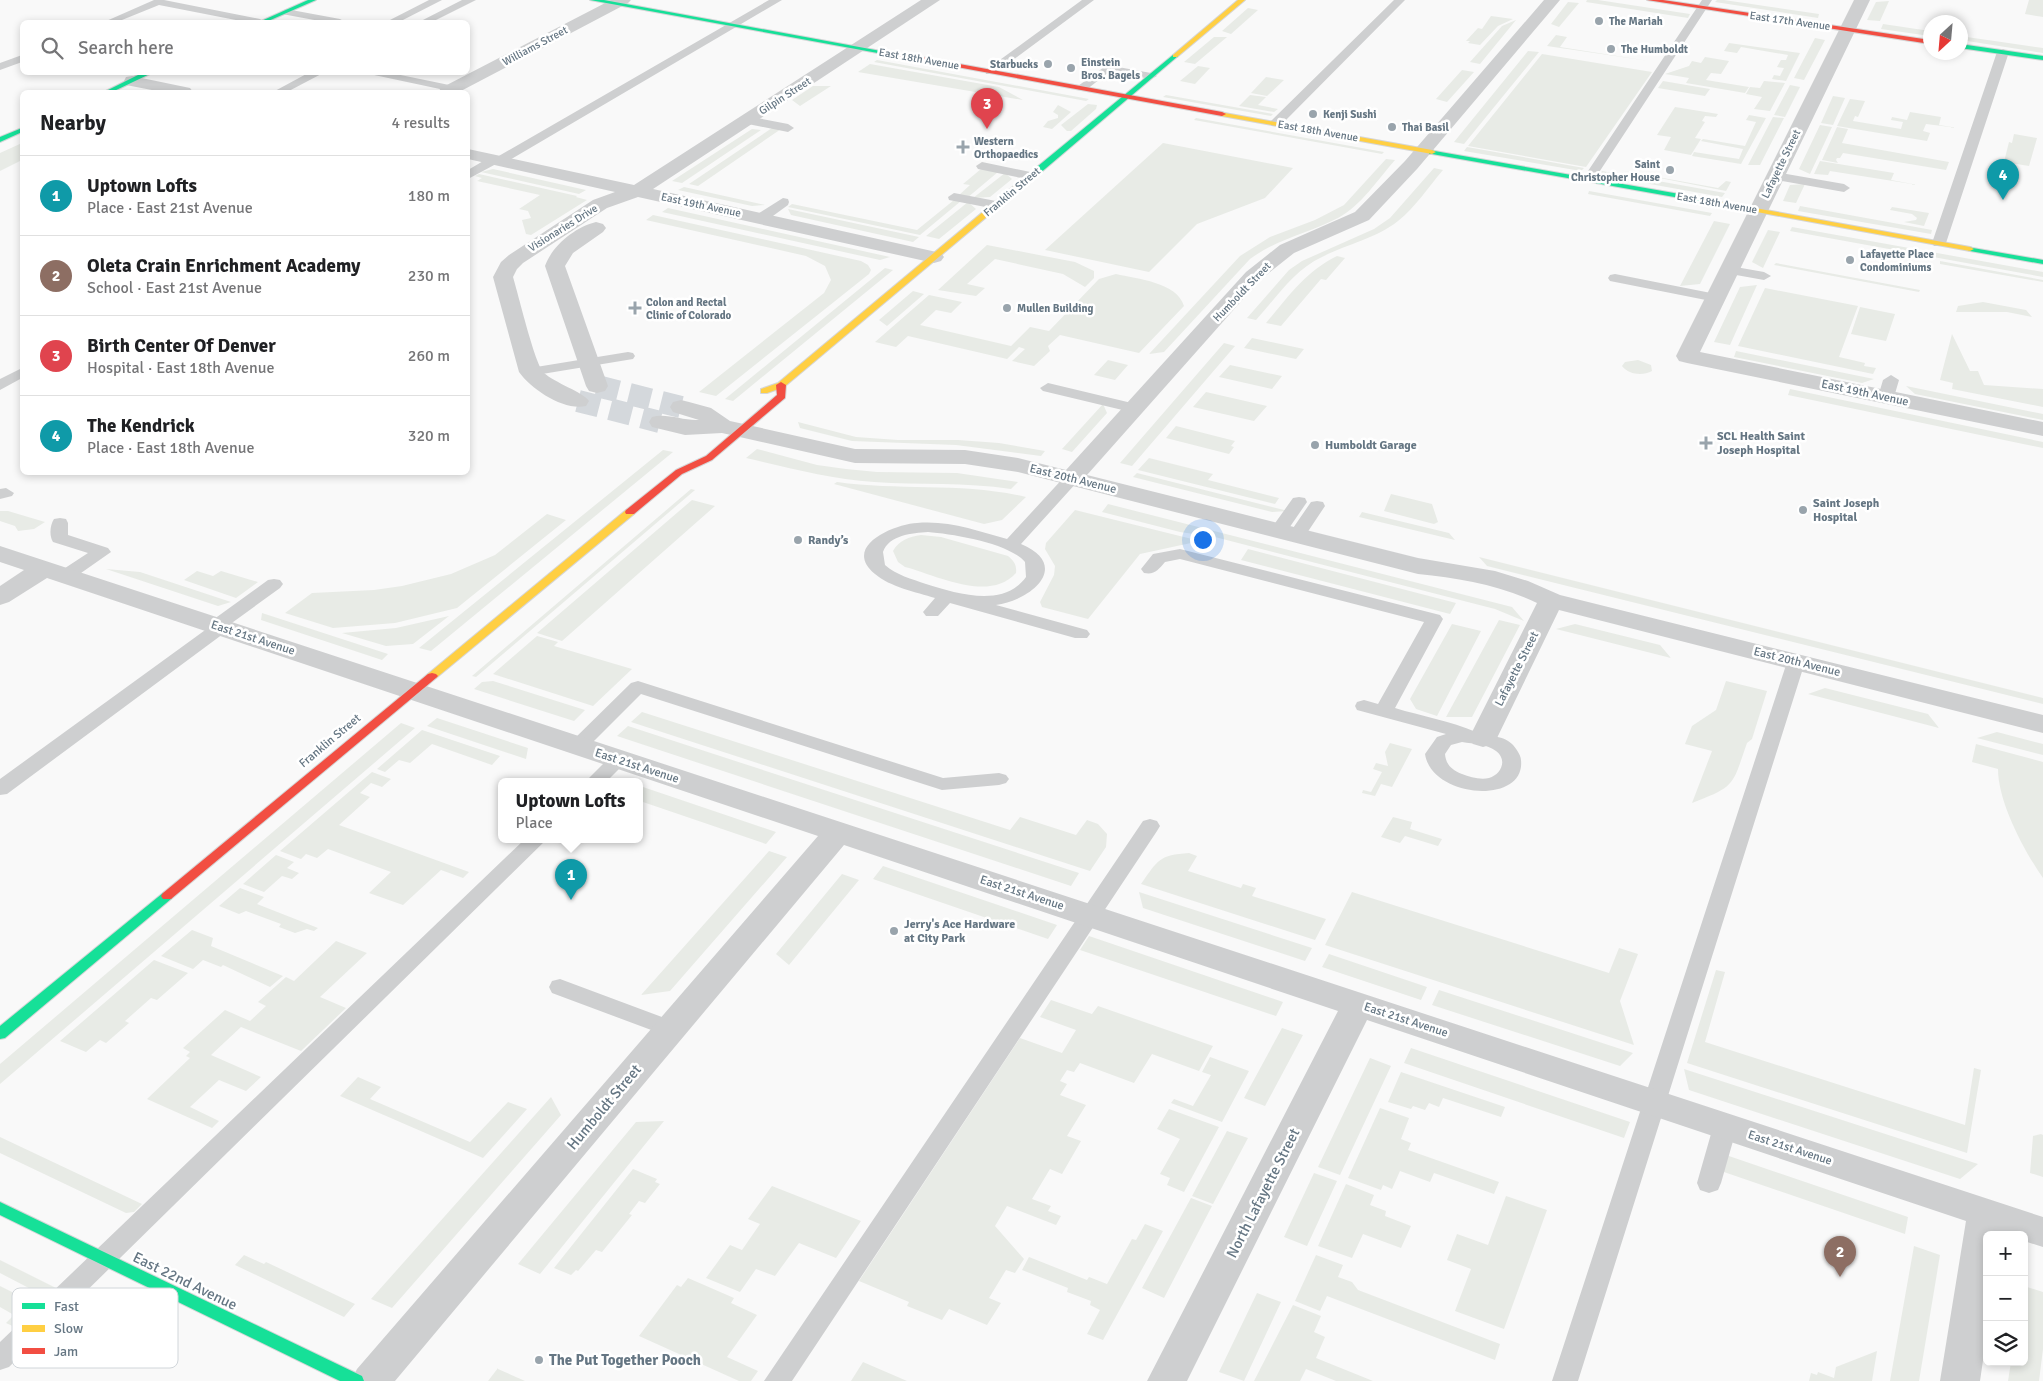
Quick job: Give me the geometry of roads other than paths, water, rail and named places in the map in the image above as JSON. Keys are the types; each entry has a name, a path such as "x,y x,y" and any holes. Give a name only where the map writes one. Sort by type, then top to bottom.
{"street":[{"path":"266,20 314,0"},
{"name":"East 18th Avenue","path":"593,0 619,2 733,26 2043,262"},
{"name":"Gilpin Street","path":"637,191 932,0"},
{"name":"Franklin Street","path":"754,400 764,392 781,385 1242,0"},
{"name":"Humboldt Street","path":"1072,478 1253,276 1287,249 1362,216 1424,150 1552,0"},
{"name":"East 17th Avenue","path":"1650,0 1705,4 1923,41"},
{"name":"Lafayette Street","path":"1687,356 1862,0"},
{"name":"Williams Street","path":"452,90 619,2"},
{"path":"1968,47 2043,58"},
{"path":"112,90 145,75"},
{"path":"132,81 175,90"},
{"path":"0,140 20,131"},
{"name":"East 19th Avenue","path":"470,154 934,257"},
{"name":"Visionaries Drive","path":"597,386 556,272 557,257 570,246 626,209 637,191"},
{"name":"Visionaries Drive","path":"530,372 502,277 508,266 516,258 600,204 637,191"},
{"name":"East 19th Avenue","path":"1687,356 1888,389 2043,429"},
{"path":"530,372 554,392 578,401"},
{"name":"Franklin Street","path":"0,1034 411,691 445,666 679,472 709,458 727,428 782,396 781,385"},
{"path":"681,407 703,413 727,428"},
{"path":"660,422 685,428 727,428"},
{"name":"East 20th Avenue","path":"727,428 855,456 965,457 1018,465 1418,566 1447,581 1521,600 1552,600 2043,724"},
{"name":"Franklin Street","path":"679,472 690,453"},
{"name":"East 21st Avenue","path":"0,554 2043,1232"},
{"path":"0,597 54,572"},
{"name":"Lafayette Street","path":"1478,737 1552,600"},
{"name":"Humboldt Street","path":"371,1381 838,832"},
{"name":"North Lafayette Street","path":"1167,1381 1358,1005"},
{"name":"East 22nd Avenue","path":"0,1208 164,1288"},
{"path":"1960,1381 1986,1213"},
{"name":"East 22nd Avenue","path":"178,1295 356,1381"}],"lane":[{"path":"395,20 437,0"},
{"path":"428,20 471,0"},
{"path":"470,174 778,0"},
{"path":"990,72 1089,0"},
{"path":"1276,123 1400,0"},
{"path":"114,20 158,2 251,20"},
{"path":"1588,180 1705,4"},
{"path":"286,12 329,20"},
{"path":"1939,243 2003,52"},
{"path":"0,67 20,59"},
{"path":"1082,88 1107,68 1151,76"},
{"path":"283,90 314,75"},
{"path":"378,75 446,90"},
{"path":"747,120 788,128"},
{"path":"982,166 1031,176"},
{"path":"1777,173 1845,185"},
{"path":"954,197 996,205"},
{"path":"761,218 783,202"},
{"path":"1730,270 1764,276"},
{"path":"1615,278 1716,298"},
{"path":"530,372 628,356"},
{"path":"0,385 20,373"},
{"path":"1051,385 1137,405"},
{"path":"1010,546 1072,478"},
{"path":"1288,533 1299,502"},
{"path":"1288,533 1317,506"},
{"path":"54,572 102,552 58,538 60,523"},
{"path":"936,527 1010,546 1022,551 1032,559 1036,568 1035,577 1029,586 1023,599 1030,609 1084,631 967,601 894,579 882,573 875,564 873,554 877,545 887,536 901,530 936,527"},
{"path":"1150,570 1159,558 1180,554 1434,620 1384,711"},
{"path":"0,789 274,584"},
{"path":"967,601 1002,599 1017,594 1029,586"},
{"path":"932,612 947,595"},
{"path":"1565,1381 1796,662"},
{"path":"578,746 638,687 942,784 999,779"},
{"path":"1444,741 1435,754 1436,761 1440,769 1453,778 1470,784 1494,783 1511,774 1513,759 1509,752 1501,745 1478,737 1384,711 1361,711 1444,741 1462,736 1478,737"},
{"path":"599,778 618,760"},
{"path":"777,1381 1150,826"},
{"path":"74,1288 533,843"},
{"path":"560,987 670,1029"},
{"path":"1709,1183 1725,1127"},
{"path":"0,1359 12,1347"}],"tunnel":[{"path":"597,386 681,407"},
{"path":"578,401 660,422"}],"place":[{"name":"The Mariah","path":"1599,21"},
{"name":"The Humboldt","path":"1611,49"},
{"name":"Starbucks","path":"1048,64"},
{"name":"Einstein Bros. Bagels","path":"1071,68"},
{"name":"Kenji Sushi","path":"1313,114"},
{"name":"Thai Basil","path":"1392,127"},
{"name":"Birth Center Of Denver","path":"987,129"},
{"name":"Western Orthopaedics","path":"963,147"},
{"name":"Saint Christopher House","path":"1670,170"},
{"name":"The Kendrick","path":"2003,200"},
{"name":"Lafayette Place Condominiums","path":"1850,260"},
{"name":"Colon and Rectal Clinic of Colorado","path":"635,308"},
{"name":"Mullen Building","path":"1007,308"},
{"name":"SCL Health Saint Joseph Hospital","path":"1706,443"},
{"name":"Humboldt Garage","path":"1315,445"},
{"name":"Saint Joseph Hospital","path":"1803,510"},
{"name":"Randy’s","path":"798,540"},
{"name":"Uptown Lofts","path":"571,900"},
{"name":"Jerry's Ace Hardware at City Park","path":"894,931"},
{"name":"Oleta Crain Enrichment Academy","path":"1840,1277"},
{"name":"The Put Together Pooch","path":"539,1360"}]}
